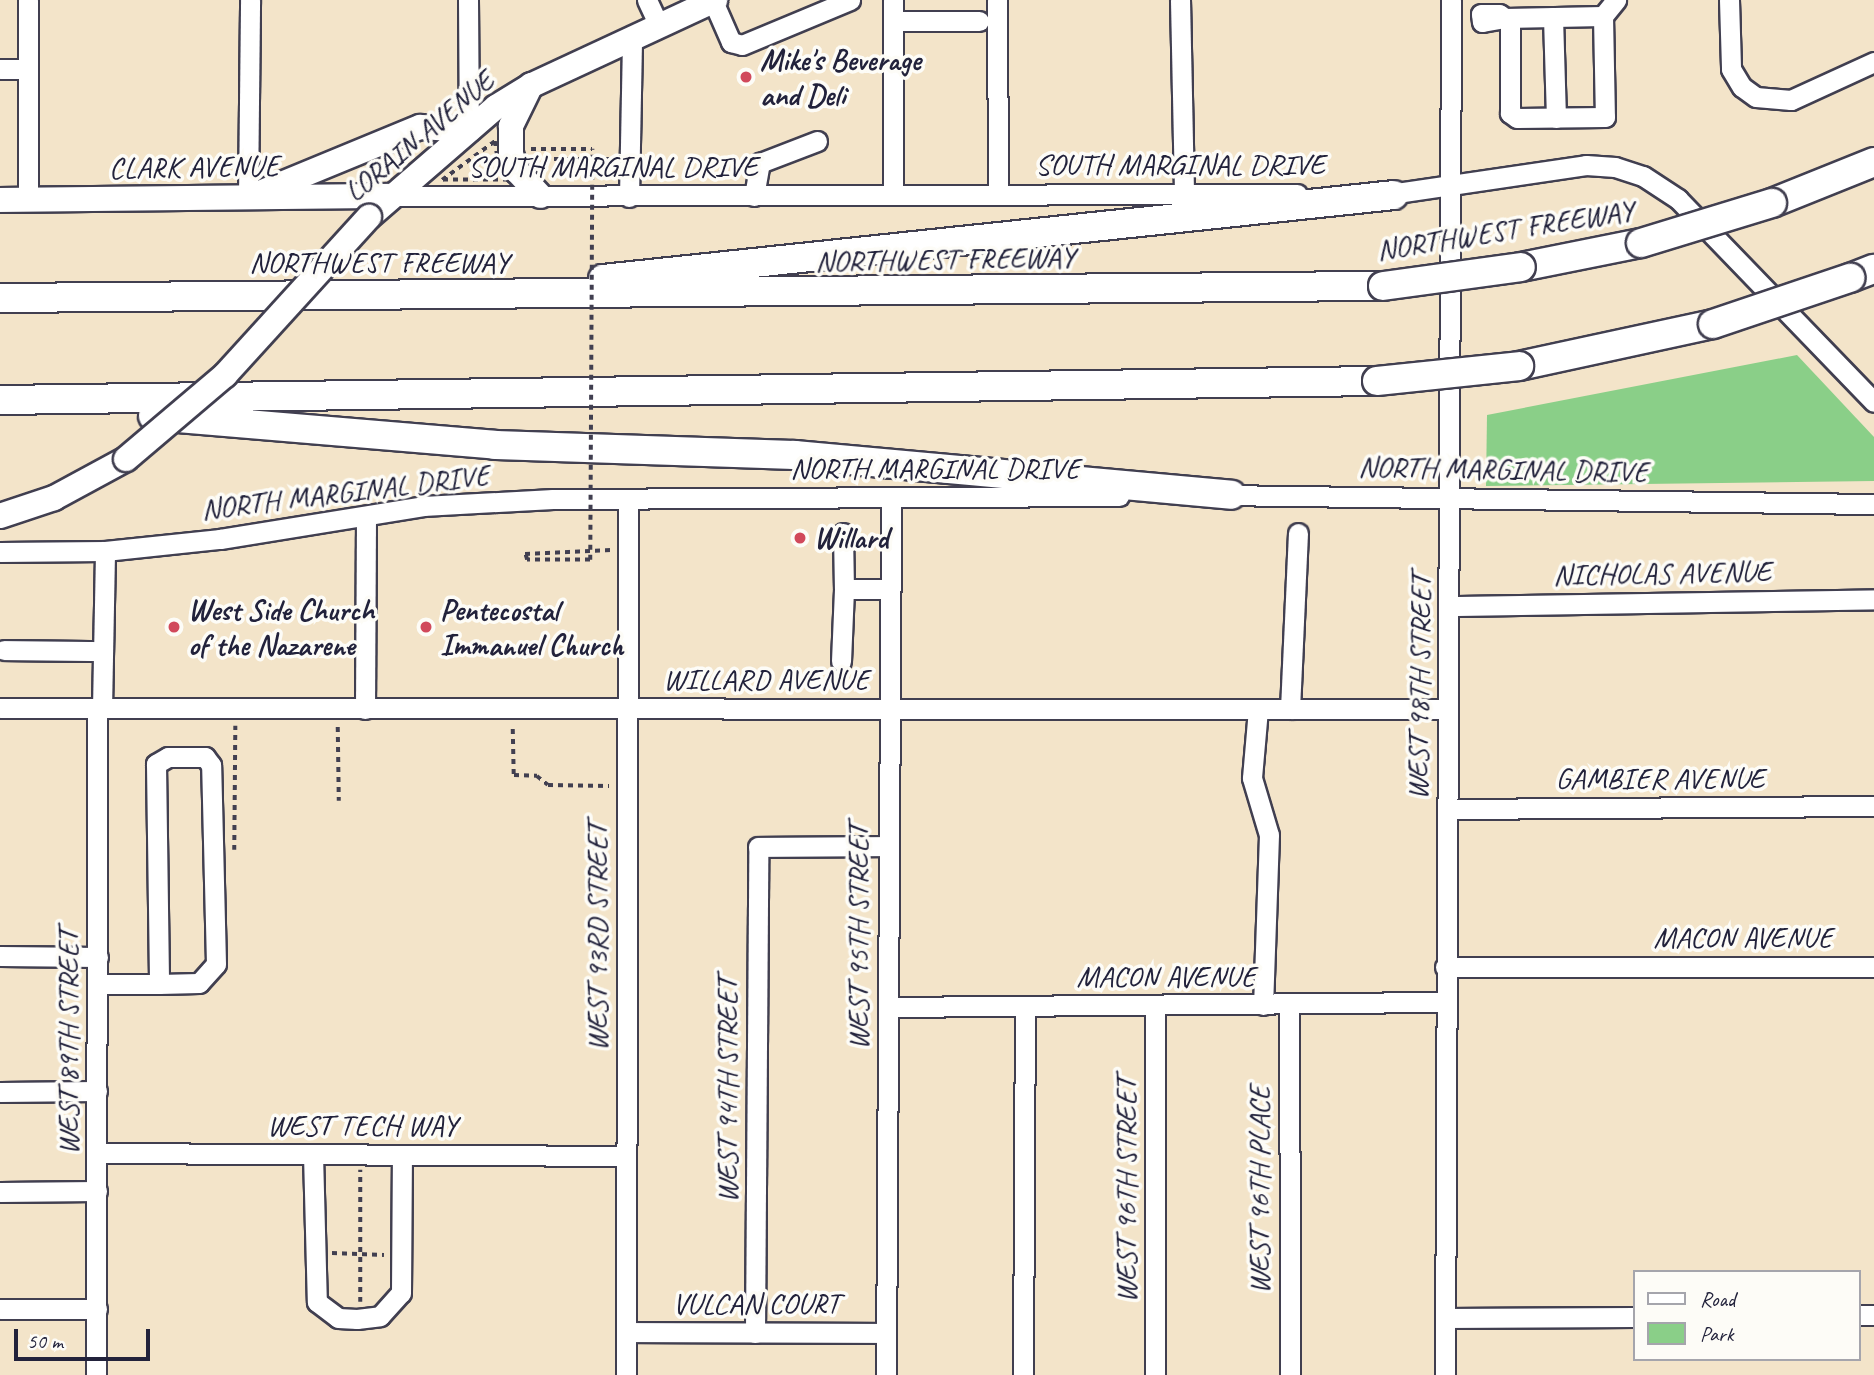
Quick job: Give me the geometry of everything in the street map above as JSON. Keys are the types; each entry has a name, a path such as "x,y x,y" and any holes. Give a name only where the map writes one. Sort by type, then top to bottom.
{"highway":[{"name":"NORTHWEST FREEWAY","path":"0,298 1383,286 1521,267 1641,243 1772,203 1874,162"},
{"path":"450,295 1394,195"},
{"path":"0,402 1377,381 1519,366 1713,324 1862,273"},
{"path":"0,402 495,445 794,455 1231,495"}],"main road":[{"name":"LORAIN AVENUE","path":"0,516 54,498 126,459 225,375 388,196 469,130 532,85 709,1"},
{"path":"532,85 511,127 511,154 517,171 540,196"},
{"path":"248,198 420,127 469,130"},
{"name":"CLARK AVENUE","path":"0,200 388,196"}],"street":[{"path":"28,0 28,200"},
{"path":"248,198 250,0"},
{"path":"468,0 469,130"},
{"path":"647,0 658,24"},
{"path":"709,1 731,42 742,45 850,0"},
{"path":"893,0 893,192"},
{"path":"998,0 998,192"},
{"path":"1180,0 1184,193"},
{"path":"1508,18 1507,109 1517,118 1605,117 1603,16 1616,0"},
{"path":"1729,0 1729,59 1742,87 1774,102 1797,98 1874,62"},
{"path":"1451,9 1479,18 1481,14 1508,18 1603,16"},
{"name":"WEST 98TH STREET","path":"1445,1375 1445,967 1451,606 1451,9"},
{"path":"1553,17 1556,118"},
{"path":"893,20 979,21"},
{"path":"629,197 632,36"},
{"path":"0,69 28,69"},
{"path":"754,196 760,163 817,141"},
{"name":"SOUTH MARGINAL DRIVE","path":"388,196 629,197 893,192 1394,195 1586,165 1615,167 1643,176 1678,199 1874,402"},
{"name":"NORTH MARGINAL DRIVE","path":"0,552 105,551 423,506 628,499 1231,495 1874,504"},
{"name":"WEST 93RD STREET","path":"626,1375 628,499"},
{"name":"WEST 95TH STREET","path":"886,1375 891,499"},
{"path":"365,709 366,516"},
{"path":"841,661 843,533"},
{"path":"1290,709 1298,533"},
{"name":"WEST 89TH STREET","path":"96,1375 100,709 105,551"},
{"path":"844,589 890,589"},
{"name":"NICHOLAS AVENUE","path":"1451,606 1874,599"},
{"path":"4,650 103,651"},
{"name":"WILLARD AVENUE","path":"0,708 1448,709"},
{"path":"1258,709 1252,778 1269,835 1263,1005"},
{"path":"98,984 159,984 199,983 216,964 211,765 205,757 168,757 156,764 159,984"},
{"name":"GAMBIER AVENUE","path":"1447,809 1874,806"},
{"name":"WEST 94TH STREET","path":"755,1333 758,848 888,846"},
{"path":"0,956 98,957"},
{"name":"MACON AVENUE","path":"1445,967 1874,967"},
{"name":"MACON AVENUE","path":"888,1007 1445,1002"},
{"name":"WEST 96TH PLACE","path":"1289,1005 1290,1375"},
{"path":"1023,1375 1025,1006"},
{"name":"WEST 96TH STREET","path":"1156,1006 1156,1375"},
{"path":"0,1091 97,1091"},
{"name":"WEST TECH WAY","path":"97,1153 626,1156"},
{"path":"313,1154 317,1302 338,1318 357,1319 380,1316 401,1293 402,1155"},
{"path":"0,1192 97,1191"},
{"path":"0,1309 97,1309"},
{"path":"1445,1318 1632,1317"},
{"name":"VULCAN COURT","path":"626,1332 886,1333"}],"path":[{"path":"495,141 500,172 508,180 442,180 495,141"},
{"path":"611,551 525,554 527,560 590,560 592,149 530,149 527,157 616,159"},
{"path":"233,860 235,726"},
{"path":"338,727 339,801"},
{"path":"513,729 514,775 537,776 548,785 611,786"},
{"path":"357,1297 360,1168"},
{"path":"323,1252 393,1255"}],"green space":[{"path":"1797,355 1874,437 1874,481 1486,486 1487,415"}],"place":[{"name":"Mike's Beverage and Deli","path":"746,77"},
{"name":"Willard","path":"800,538"},
{"name":"West Side Church of the Nazarene","path":"174,627"},
{"name":"Pentecostal Immanuel Church","path":"426,627"}]}
